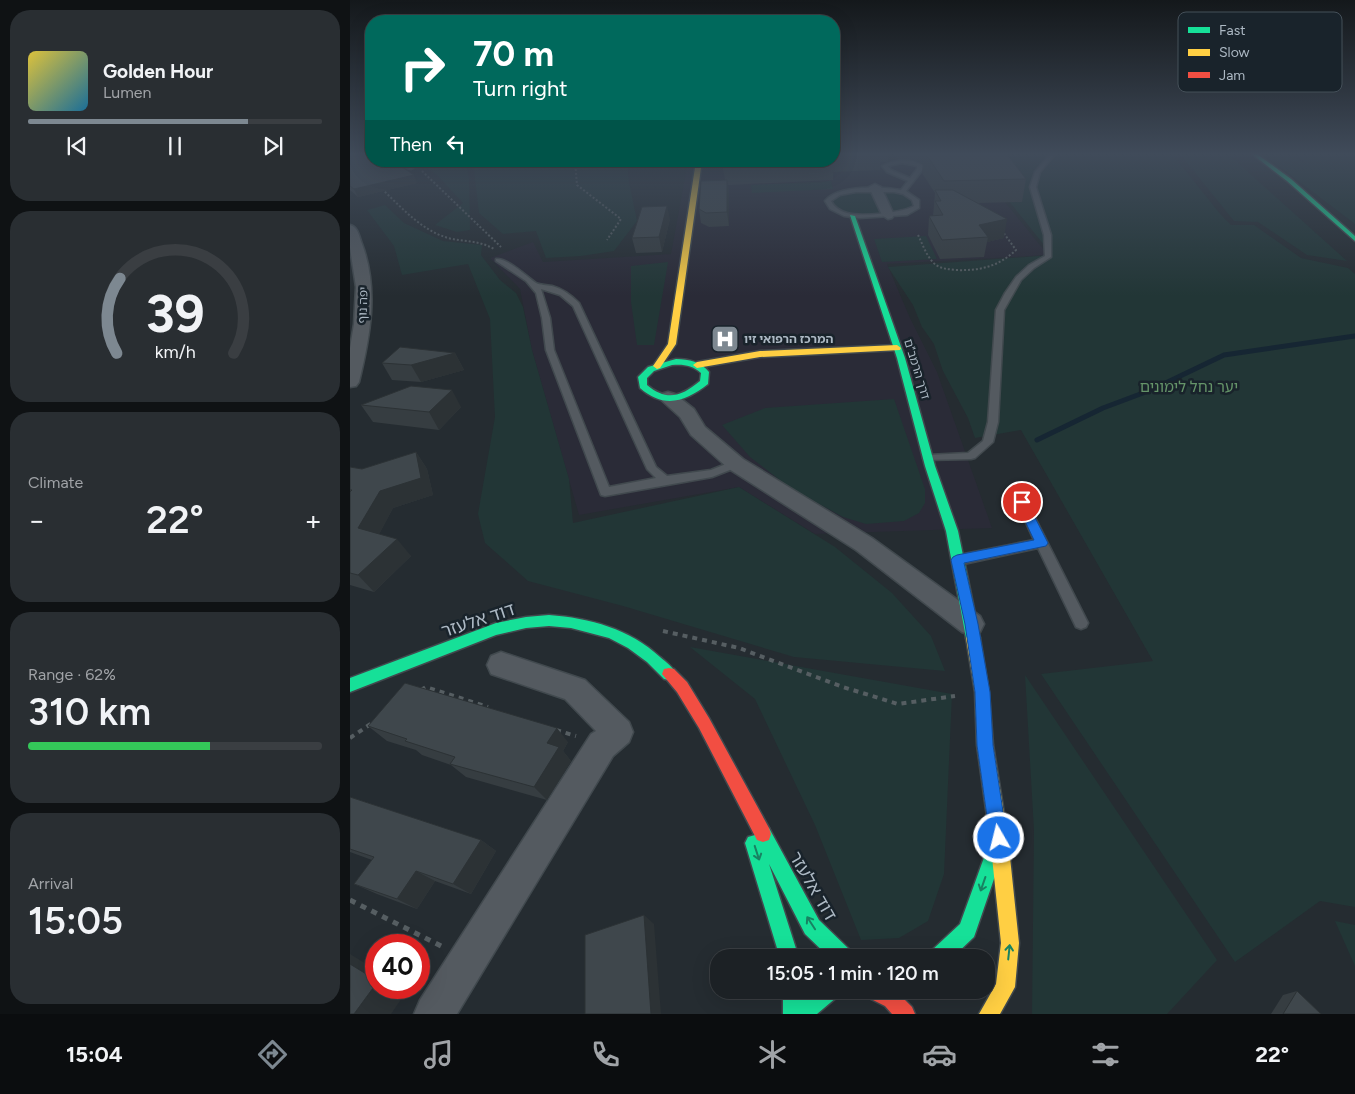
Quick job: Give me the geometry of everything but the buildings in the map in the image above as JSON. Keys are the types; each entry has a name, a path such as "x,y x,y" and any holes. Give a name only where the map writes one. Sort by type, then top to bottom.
{"main road":[{"path":"693,201 672,344 657,366 643,377 641,383 643,389 648,394 680,402 701,387 706,377 737,359"},
{"path":"1313,201 1355,239"},
{"name":"דרך הרמב\"ם","path":"852,216 899,353 952,531 971,624 982,692 985,745 999,838 1010,943 1005,987 989,1014"},
{"path":"672,344 679,362"},
{"path":"657,366 679,362 697,365 760,354 899,353"},
{"path":"697,365 705,372 706,377"},
{"name":"דוד אלעזר","path":"350,685 503,627 552,620 576,622 620,635 642,648 663,666 682,688 731,773 812,927 835,949"},
{"name":"דוד אלעזר","path":"731,773 787,949"},
{"name":"דרך הרמב\"ם","path":"947,949 967,930 999,838"},
{"path":"1004,1014 1005,987"},
{"path":"793,999 793,1014"},
{"path":"804,1014 819,999"},
{"path":"890,999 905,1014"}],"street":[{"path":"882,201 888,215"},
{"name":"יפה נוף","path":"350,229 361,263 365,315 350,382"},
{"path":"680,402 698,431 736,464 864,544 971,624"},
{"path":"434,1014 602,745 618,732 575,688 501,665"}],"lane":[{"path":"828,201 832,208 852,216 907,214 917,207 916,201"},
{"path":"930,462 971,456 988,442 994,422 1000,310 1019,278 1032,265 1048,257 1049,237 1038,201"},
{"path":"498,260 538,289 550,335 550,350 605,492 712,473 736,464"},
{"path":"535,286 547,286 564,293 576,305 652,469 665,480"},
{"path":"1015,488 1081,623"},
{"path":"957,560 1042,543"}],"path":[{"path":"396,201 424,226 450,237 484,242 494,250"},
{"path":"453,201 501,247"},
{"path":"598,201 620,219 607,240"},
{"path":"918,235 930,259 940,267 977,270 990,268 1007,259 1016,250 1002,231"},
{"path":"661,631 739,648 843,687 898,704 982,692"},
{"path":"418,692 426,687 491,708"},
{"path":"350,738 380,717"},
{"path":"546,727 602,745"},
{"path":"350,900 468,959"}],"shaded area":[{"name":"המרכז הרפואי זיו","path":"681,201 1004,201 1048,255 887,264 910,318 937,372 992,528 815,534 739,487 579,515 532,350 520,289 490,258 533,242 543,262 671,254"}],"green space":[{"path":"461,201 469,201 470,230 457,232 435,225 463,203"},
{"path":"478,201 633,201 637,221 614,251 581,256 546,258 536,231 503,234 479,213"},
{"path":"833,201 912,201 913,204 911,208 903,211 873,215 853,214 836,208"},
{"name":"יער נחל לימונים","path":"1009,201 1210,201 1231,225 1254,225 1301,258 1348,268 1355,274 1355,907 1320,901 1235,962 1041,674 1153,661 1021,430 975,438 968,418 943,371 934,344 922,327 913,305 888,267 1052,255"},
{"path":"1218,201 1281,201 1347,261 1307,255 1258,222 1234,221"},
{"path":"1325,201 1355,201 1355,224"},
{"path":"385,205 404,223 443,241 482,245 481,255 500,280 516,293 523,307 532,350 569,479 573,523 739,487 835,547 892,593 931,636 945,671 794,657 623,606 528,581 485,543 478,514 495,417 490,319 468,264 402,275 394,246 367,210"},
{"path":"926,236 937,259 882,262 874,239"},
{"path":"668,262 654,345 637,345 631,302 631,266"},
{"path":"894,399 925,489 925,503 919,513 904,521 866,524 843,517 790,488 750,457 722,425 765,408"},
{"path":"690,647 952,694 944,874 928,921 899,938 861,940 815,825 755,699"},
{"path":"1025,675 1217,960 1167,1014 1032,1014 1034,830"},
{"path":"1335,921 1355,925 1355,966"}],"waterway":[{"path":"1037,440 1103,408 1151,390 1224,355 1355,336"}],"traffic: fast":[{"path":"1313,201 1355,239"},
{"path":"852,216 901,358 930,466 952,531 973,638"},
{"path":"671,362 685,362 698,366 705,372 705,382 690,393 674,398 658,397 651,393 643,386 642,377 651,369 671,362"},
{"path":"350,685 496,629 526,622 549,621 593,626 613,634 633,644 669,674"},
{"path":"763,834 812,927 835,949"},
{"path":"754,843 787,949"},
{"path":"947,949 967,930 996,847"},
{"path":"793,999 793,1014"},
{"path":"804,1014 819,999"}],"traffic: slow":[{"path":"657,366 672,344 693,201"},
{"path":"697,365 760,354 897,348"},
{"path":"973,638 982,692 985,745 999,838 1010,943 1005,987 989,1014"}],"traffic: jam":[{"path":"669,674 682,687 704,723 763,834"},
{"path":"892,999 905,1014"}],"place":[{"name":"המרכז הרפואי זיו","path":"725,339"}],"route":[{"path":"999,838 985,745 982,692 971,624 957,560 1042,543 1022,502"}]}
